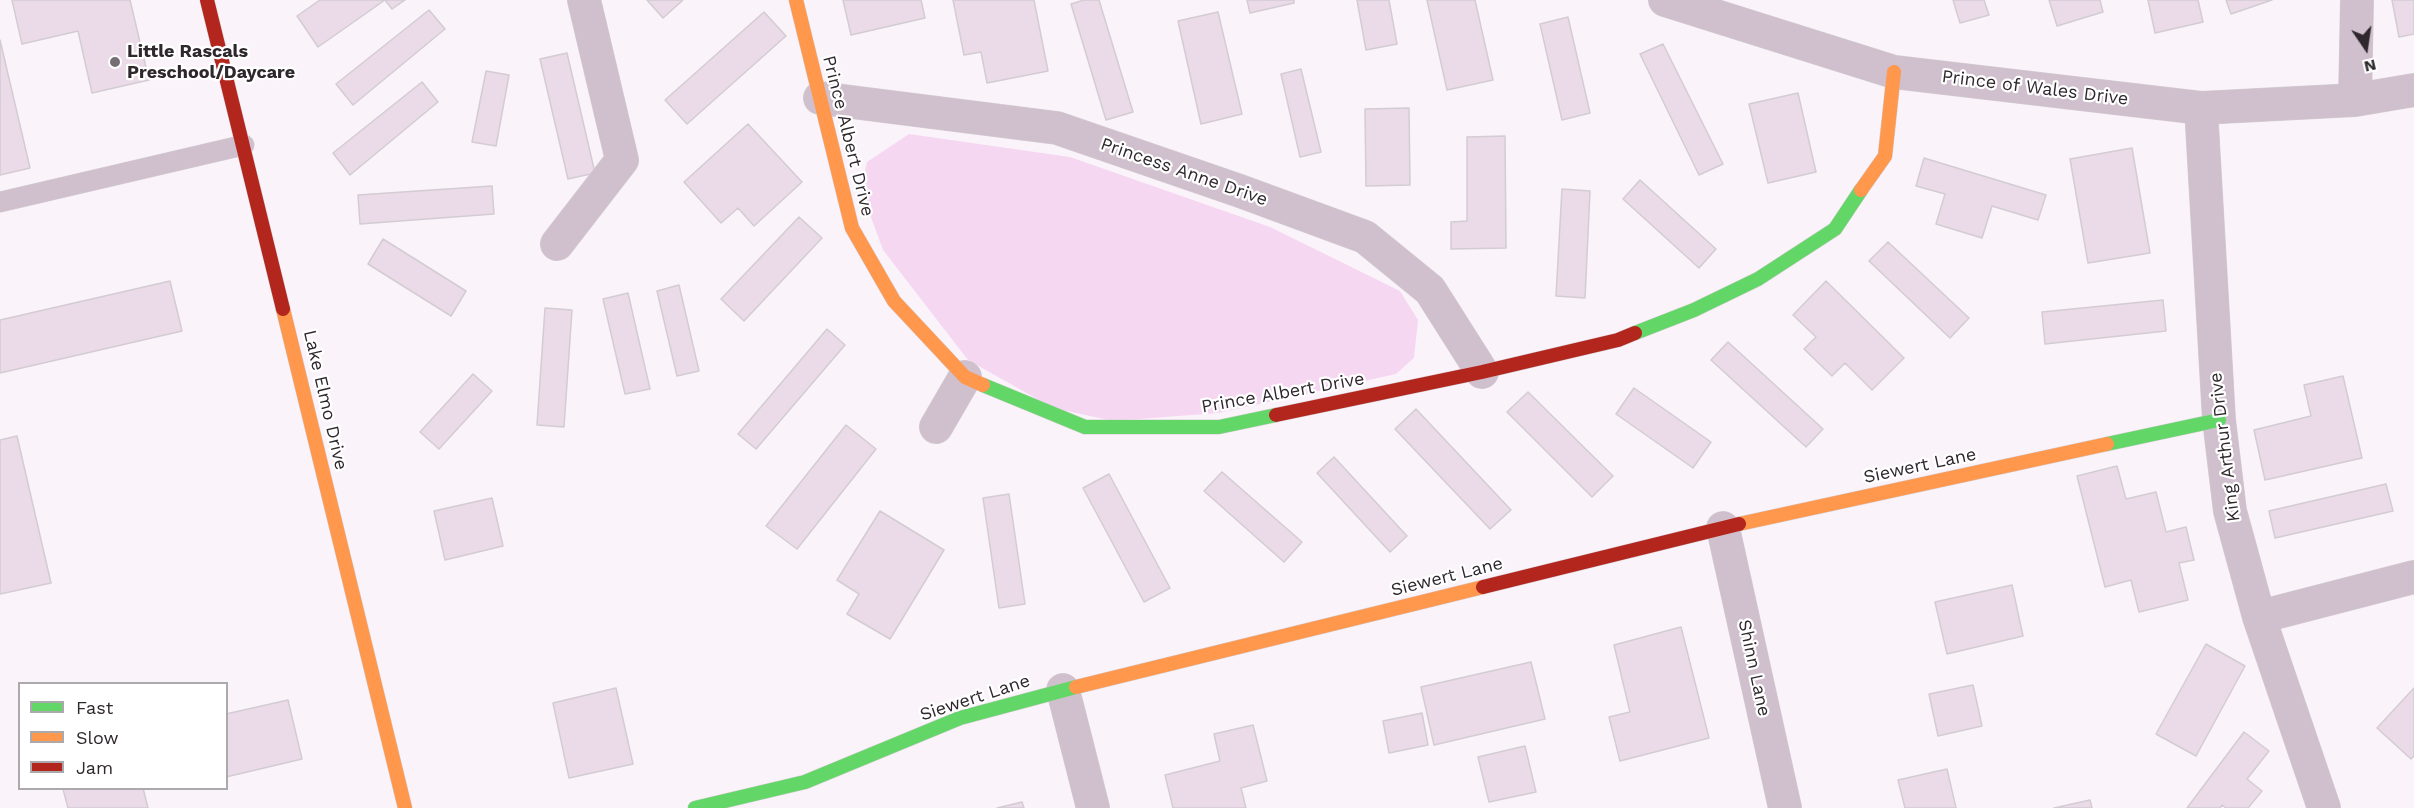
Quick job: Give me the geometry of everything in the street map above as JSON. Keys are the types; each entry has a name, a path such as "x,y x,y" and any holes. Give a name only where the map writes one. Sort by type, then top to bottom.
{"street":[{"name":"Lake Elmo Drive","path":"207,0 405,808"},
{"path":"557,244 622,160 584,0"},
{"name":"Prince Albert Drive","path":"796,0 852,228 894,301 965,377 1085,427 1219,427 1482,372 1618,340 1695,310 1758,279 1835,229 1885,156 1894,72"},
{"name":"Prince of Wales Drive","path":"1665,0 1894,72 2201,108 2355,100 2414,90"},
{"path":"2355,100 2357,0"},
{"name":"Princess Anne Drive","path":"820,98 1057,128 1365,237 1430,290 1482,372"},
{"name":"King Arthur Drive","path":"2201,108 2219,420 2230,511 2259,617 2324,808"},
{"path":"936,427 965,377"},
{"name":"Siewert Lane","path":"695,808 805,782 960,718 1063,690 1723,528 2219,420"},
{"name":"Shinn Lane","path":"1723,528 1785,808"},
{"path":"2259,617 2414,577"},
{"path":"1063,690 1093,808"}],"lane":[{"path":"0,202 244,145"}],"shaded area":[{"path":"909,134 1070,157 1270,227 1400,291 1418,320 1414,358 1396,374 1218,413 1113,421 1053,408 968,360 883,250 861,190 867,162"}],"building":[{"name":"Little Rascals Preschool/Daycare","path":"12,0 130,0 149,80 92,93 78,31 22,44"},
{"path":"320,0 385,0 318,47 297,16"},
{"path":"385,0 405,0 392,9"},
{"path":"647,0 683,0 663,18"},
{"path":"843,0 921,0 925,18 851,35"},
{"path":"953,0 1034,0 1048,71 987,83 981,52 964,55"},
{"path":"1084,0 1099,0 1133,112 1106,120 1071,4"},
{"path":"1247,0 1294,0 1294,3 1250,13"},
{"path":"1357,0 1389,0 1397,44 1366,50"},
{"path":"1427,0 1475,0 1493,80 1447,90"},
{"path":"1953,0 1984,0 1989,15 1960,23"},
{"path":"2049,0 2100,0 2103,12 2057,26"},
{"path":"2148,0 2198,0 2203,22 2155,33"},
{"path":"2226,0 2272,0 2231,14"},
{"path":"2392,0 2414,0 2414,34 2399,37"},
{"path":"429,10 445,29 353,105 336,84"},
{"path":"764,12 786,36 687,124 665,100"},
{"path":"1218,12 1242,114 1201,124 1178,21"},
{"path":"1568,17 1590,113 1562,120 1540,24"},
{"path":"0,40 30,168 0,175"},
{"path":"1663,44 1723,164 1699,175 1640,54"},
{"path":"567,53 595,173 568,179 540,59"},
{"path":"1301,69 1321,152 1300,157 1281,74"},
{"path":"486,71 509,75 496,146 472,142"},
{"path":"422,82 438,102 350,175 333,153"},
{"path":"1798,93 1816,172 1768,183 1749,104"},
{"path":"1409,108 1410,185 1366,186 1365,109"},
{"path":"748,124 802,182 754,226 738,208 721,223 684,182"},
{"path":"1505,136 1506,248 1451,249 1451,222 1467,221 1467,137"},
{"path":"2132,148 2150,253 2088,263 2070,159"},
{"path":"1924,158 2046,195 2038,220 1992,206 1982,238 1936,224 1945,194 1916,186"},
{"path":"1640,180 1716,249 1699,268 1623,199"},
{"path":"492,186 494,214 360,224 358,195"},
{"path":"1562,189 1590,191 1585,298 1556,296"},
{"path":"799,217 822,238 744,321 721,299"},
{"path":"383,239 466,291 451,316 368,264"},
{"path":"1888,242 1969,318 1950,338 1869,261"},
{"path":"170,281 182,331 0,373 0,320"},
{"path":"1826,281 1904,358 1872,390 1845,363 1832,376 1804,349 1816,337 1793,315"},
{"path":"679,285 699,371 677,376 657,291"},
{"path":"628,293 650,389 625,394 603,299"},
{"path":"2163,300 2166,331 2045,344 2042,312"},
{"path":"545,308 572,310 564,427 537,425"},
{"path":"827,329 845,345 756,449 738,434"},
{"path":"1728,342 1823,429 1806,447 1711,360"},
{"path":"473,374 492,391 439,449 420,432"},
{"path":"2343,376 2362,458 2265,480 2254,430 2311,416 2304,385"},
{"path":"1634,388 1711,442 1693,468 1616,414"},
{"path":"1528,392 1613,476 1592,497 1507,412"},
{"path":"1416,409 1511,510 1490,529 1395,429"},
{"path":"846,425 876,449 797,549 766,526"},
{"path":"17,436 51,583 0,594 0,440"},
{"path":"1334,457 1407,536 1390,552 1317,473"},
{"path":"2117,466 2126,499 2156,492 2166,532 2186,527 2194,560 2179,563 2188,600 2139,612 2131,580 2105,587 2077,476"},
{"path":"1222,472 1302,542 1284,562 1204,491"},
{"path":"1109,474 1170,588 1144,602 1083,488"},
{"path":"2386,484 2393,511 2275,538 2269,511"},
{"path":"1009,494 1025,604 999,608 983,498"},
{"path":"492,498 503,546 445,560 434,511"},
{"path":"880,511 944,550 890,639 847,614 859,594 837,580"},
{"path":"2012,585 2023,636 1947,654 1935,602"},
{"path":"1681,627 1709,738 1620,761 1609,717 1630,712 1614,645"},
{"path":"2206,644 2245,666 2196,756 2156,734"},
{"path":"1531,662 1545,719 1434,745 1421,687"},
{"path":"1973,685 1982,726 1938,736 1929,694"},
{"path":"616,688 633,764 569,778 553,703"},
{"path":"2414,688 2414,756 2411,759 2377,728"},
{"path":"288,700 302,759 228,777 228,714"},
{"path":"1422,713 1428,745 1389,753 1383,721"},
{"path":"1253,725 1267,781 1241,788 1246,808 1173,808 1165,775 1220,761 1214,734"},
{"path":"2244,732 2269,751 2247,779 2262,791 2248,808 2226,808 2222,805 2220,808 2187,808"},
{"path":"1525,746 1536,792 1489,802 1478,757"},
{"path":"1947,769 1956,808 1905,808 1898,780"},
{"path":"63,790 144,790 148,808 68,808"},
{"path":"2090,800 2092,808 2054,808"},
{"path":"1022,802 1024,808 997,808"}],"traffic: fast":[{"path":"1635,333 1694,310 1758,279 1835,229 1861,190"},
{"path":"983,385 1085,427 1219,427 1276,415"},
{"path":"2107,444 2219,420"},
{"path":"695,808 805,782 960,718 1076,687"}],"traffic: slow":[{"path":"796,0 852,228 894,301 965,377 983,385"},
{"path":"1861,190 1885,156 1894,72"},
{"path":"283,309 405,808"},
{"path":"1739,524 2107,444"},
{"path":"1076,687 1483,587"}],"traffic: jam":[{"path":"207,0 283,309"},
{"path":"1276,415 1482,372 1618,340 1635,333"},
{"path":"1483,587 1739,524"}],"place":[{"name":"Little Rascals Preschool/Daycare","path":"115,62"}]}
